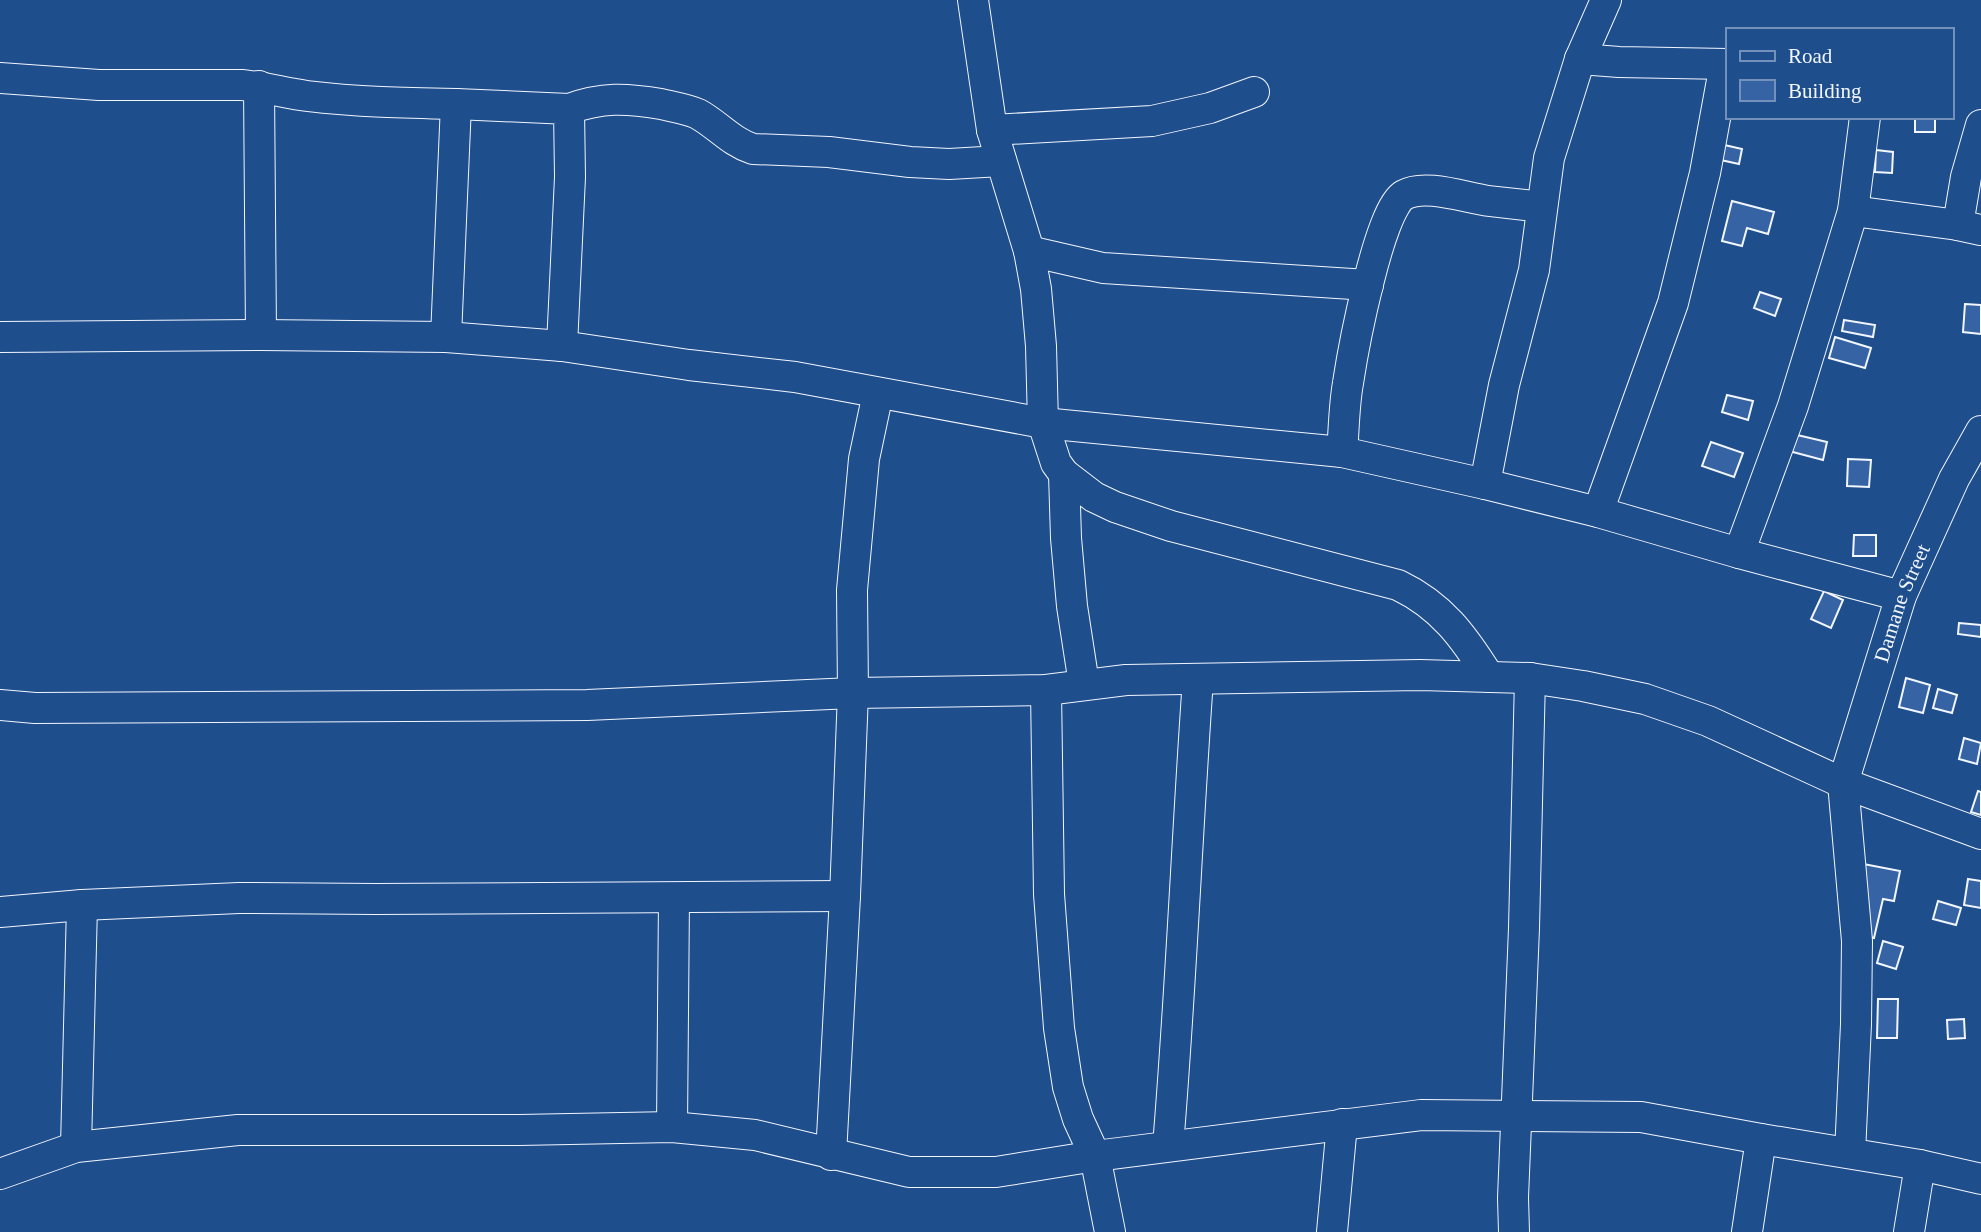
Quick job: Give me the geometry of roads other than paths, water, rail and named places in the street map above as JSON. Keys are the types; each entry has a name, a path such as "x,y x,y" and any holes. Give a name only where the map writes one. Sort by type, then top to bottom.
{"street":[{"path":"973,0 992,130 1030,251 1041,346 1043,423 1056,463 1064,474 1076,485 1105,502 1171,526 1398,584 1441,612 1467,643 1489,677"},
{"path":"1485,484 1504,386 1534,270 1549,158 1580,59 1606,0"},
{"path":"1580,59 1726,64 1706,173 1673,303 1598,512"},
{"path":"0,78 99,85 259,86 359,101 569,109 603,100 625,99 696,113 725,135 753,149 828,152 936,164 1001,161"},
{"path":"259,86 261,335"},
{"path":"992,130 1152,121 1210,108 1254,92"},
{"path":"446,337 456,104"},
{"path":"562,346 570,177 569,109"},
{"path":"1739,553 1793,406 1853,211 1865,119"},
{"path":"1853,211 1970,227 1966,177 1981,125"},
{"path":"1342,452 1348,384 1368,285 1391,212 1399,199 1419,191 1433,191 1542,207"},
{"path":"1030,251 1103,268 1368,285"},
{"path":"0,337 446,337 562,346 795,377 1043,423 1342,452 1598,512 1901,596"},
{"path":"831,1155 853,693 852,590 864,459 878,393"},
{"name":"Damane Street","path":"1843,783 1901,596 1954,479 1981,431"},
{"path":"1064,474 1072,606 1084,684"},
{"path":"0,705 63,708 587,705 853,693 1046,690 1126,680 1420,675 1530,678 1583,686 1657,704 1708,721 1843,783 1981,834"},
{"path":"1514,1232 1530,678"},
{"path":"1168,1146 1179,1020 1198,679"},
{"path":"1046,690 1049,894 1059,1028 1068,1087 1078,1119 1095,1156 1110,1232"},
{"path":"1843,783 1857,941 1850,1153"},
{"path":"0,912 82,905 239,898 845,896"},
{"path":"672,1127 674,898"},
{"path":"76,1147 82,905"},
{"path":"0,1174 76,1147 238,1130 672,1127 754,1135 909,1172 996,1172 1168,1146 1421,1115 1641,1117 1920,1165 1981,1179"},
{"path":"1332,1232 1342,1124"},
{"path":"1747,1232 1762,1139"},
{"path":"1909,1232 1920,1165"}]}
